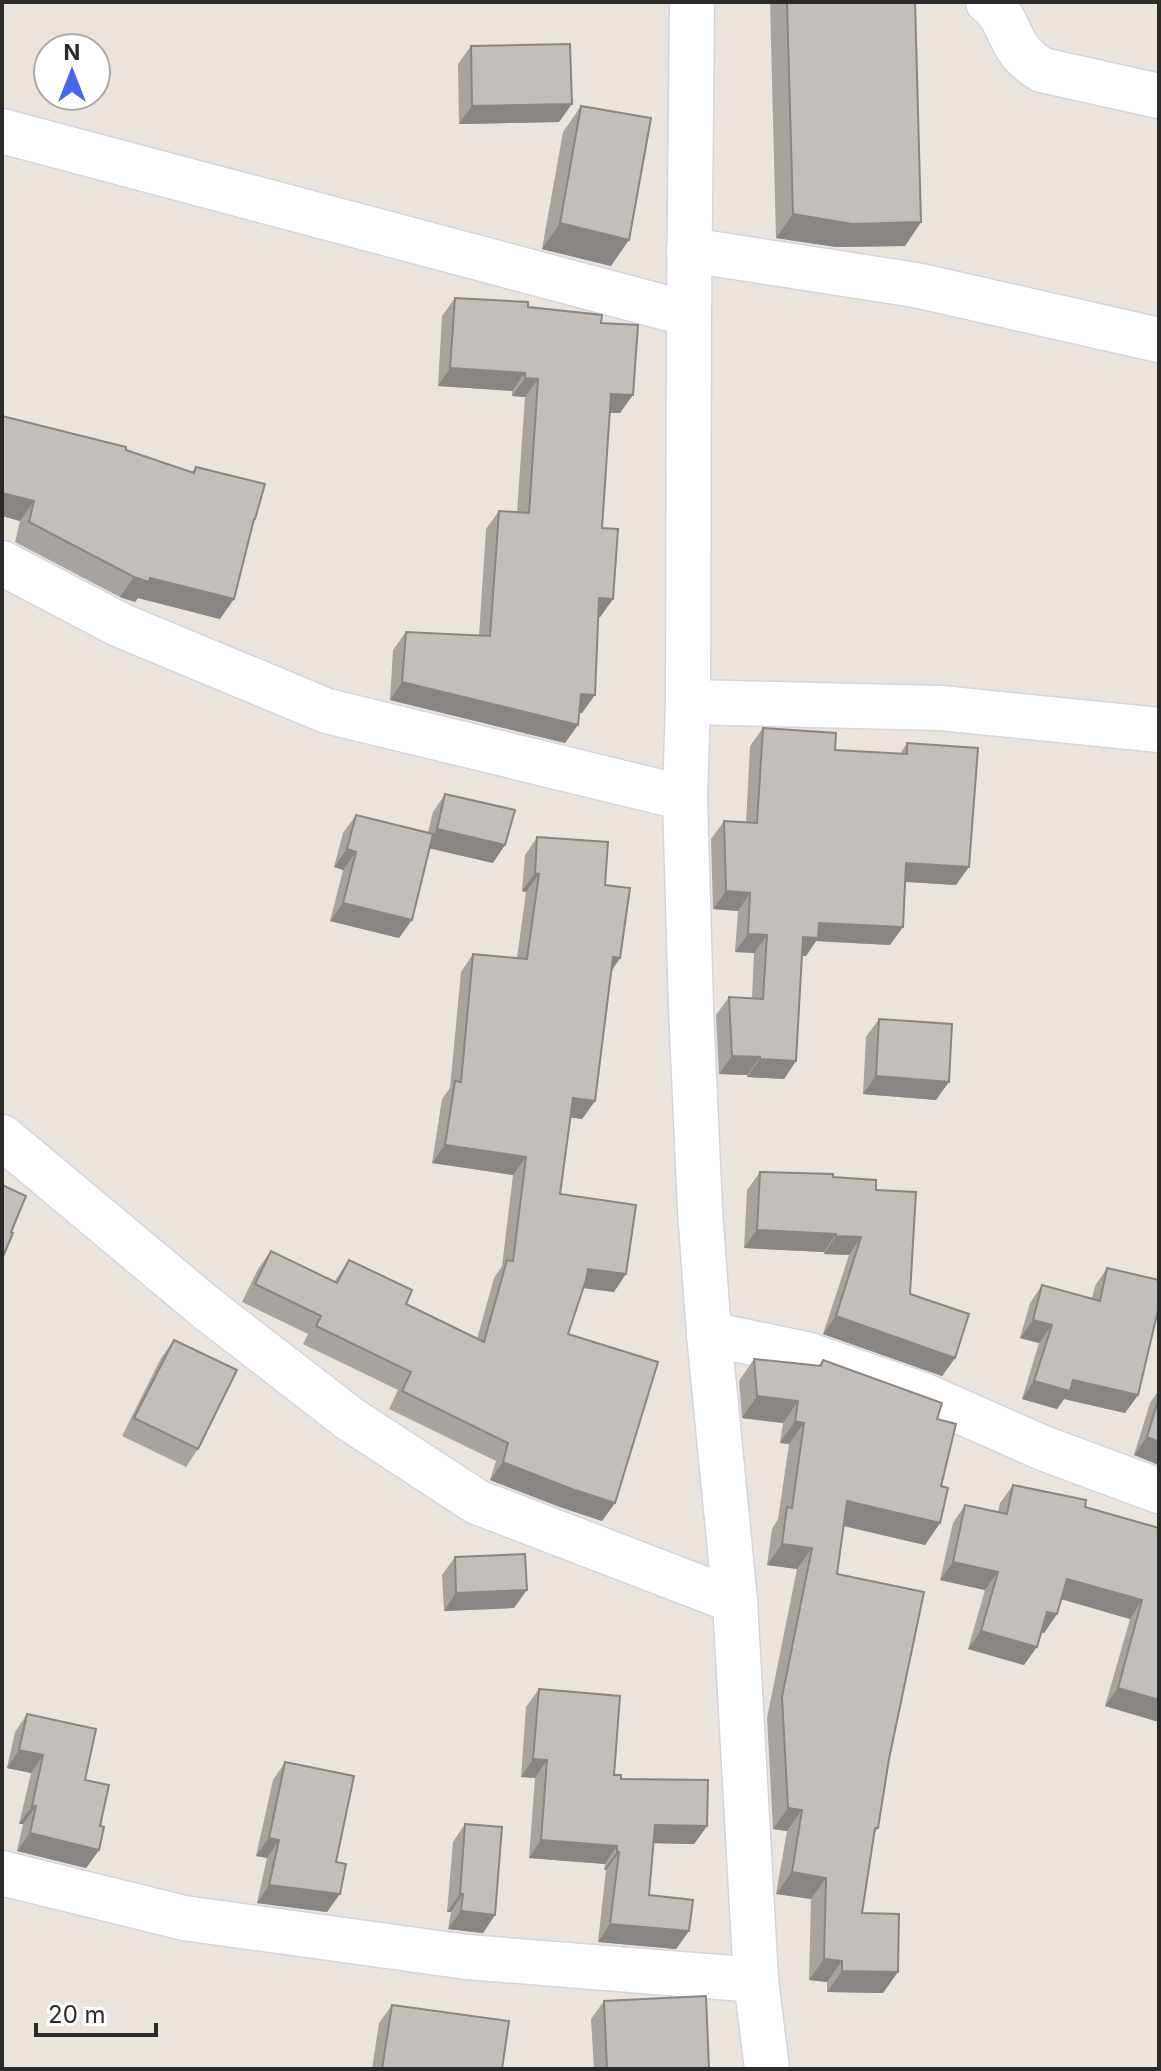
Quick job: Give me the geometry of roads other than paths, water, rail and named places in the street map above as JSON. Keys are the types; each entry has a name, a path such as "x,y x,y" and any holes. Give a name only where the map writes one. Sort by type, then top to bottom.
{"street":[{"path":"692,2 685,798 700,1210 735,1601 756,1980 767,2069"},
{"path":"988,2 996,7 1016,46 1028,61 1042,70 1159,96"},
{"path":"2,131 689,314"},
{"path":"689,250 916,285 1159,340"},
{"path":"2,563 120,625 327,711 685,798"},
{"path":"688,702 941,708 1159,730"},
{"path":"2,1137 204,1306 350,1419 477,1502 735,1601"},
{"path":"709,1334 821,1359 923,1395 1043,1448 1159,1491"},
{"path":"2,1873 184,1918 467,1957 756,1980"}]}
